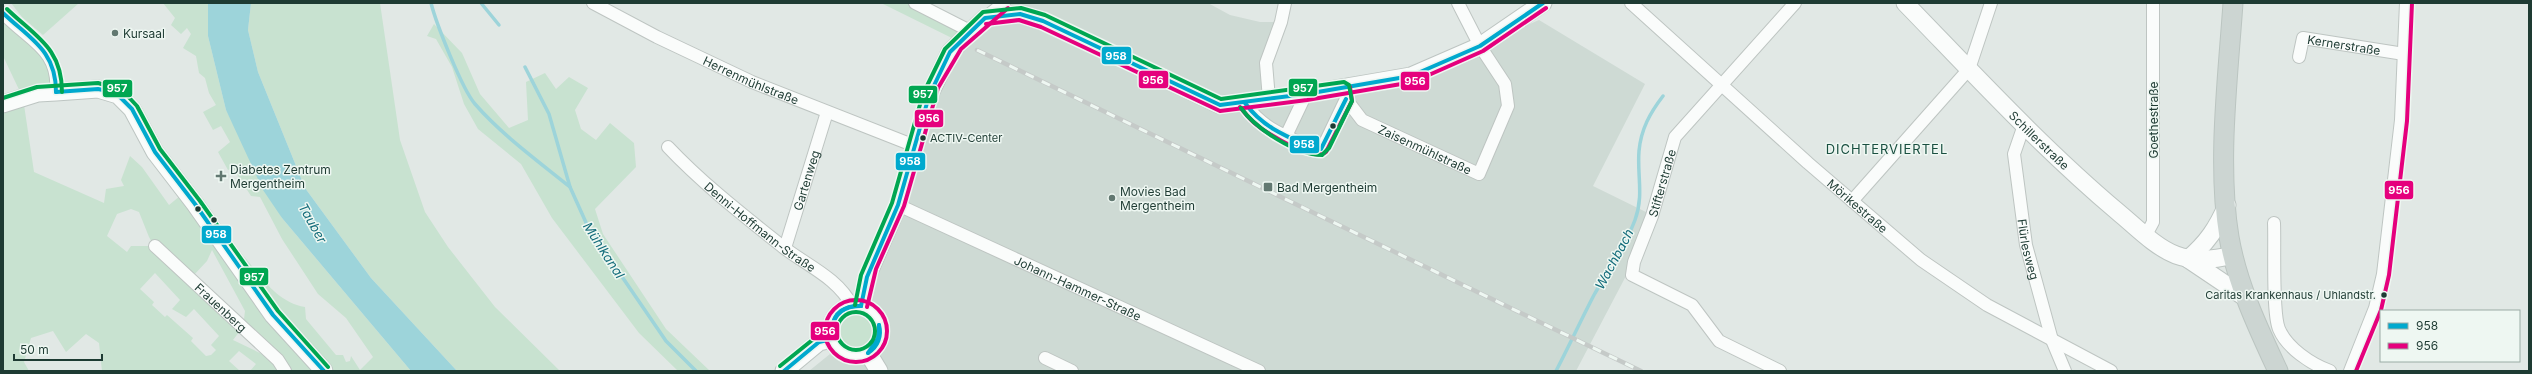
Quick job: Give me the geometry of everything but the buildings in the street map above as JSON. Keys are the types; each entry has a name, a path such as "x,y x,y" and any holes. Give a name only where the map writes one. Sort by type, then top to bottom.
{"main road":[{"path":"2233,3 2224,167 2229,236 2246,298 2278,371"}],"street":[{"name":"Herrenmühlstraße","path":"593,3 645,31 712,63 827,112 915,146"},
{"path":"915,3 970,31"},
{"path":"856,306 866,278 898,205 936,78 950,52 970,31 1004,3"},
{"path":"1269,99 1266,63 1281,22 1285,3"},
{"path":"985,18 1020,14 1043,21 1220,105 1306,94 1345,94 1411,76 1480,46 1543,3"},
{"name":"Mörikestraße","path":"1630,3 1852,201 1921,260 1986,305 2111,371"},
{"name":"Stifterstraße","path":"1780,371 1719,341 1692,304 1632,275 1634,262 1652,216 1675,137 1795,3"},
{"name":"Schillerstraße","path":"1905,3 2024,125 2096,193 2146,235 2175,255 2188,259 2213,260 2233,255"},
{"path":"1852,201 1969,69 1991,3"},
{"name":"Goethestraße","path":"2146,235 2153,222 2153,3"},
{"path":"2350,371 2375,308 2383,274 2401,120 2406,3"},
{"name":"Zaisenmühlstraße","path":"1345,94 1362,120 1479,174 1508,106 1505,84 1480,46 1461,4"},
{"path":"3,13 51,57 58,75 56,92"},
{"name":"Kernerstraße","path":"2299,57 2303,38 2404,54"},
{"path":"3,104 38,93 98,89 118,95 132,108 155,152 200,211 273,315 324,371"},
{"path":"1286,136 1306,94"},
{"path":"1245,103 1253,116 1267,127 1315,149 1321,149 1345,94"},
{"name":"Gartenweg","path":"785,248 827,112"},
{"name":"Flürlesweg","path":"2024,125 2014,154 2026,245 2052,340 2065,371"},
{"name":"Denni-Hoffmann-Straße","path":"668,147 708,187 785,248 818,270 856,306"},
{"name":"Johann-Hammer-Straße","path":"898,205 1259,371"},
{"path":"2188,259 2205,245 2217,229 2227,205"},
{"path":"2274,223 2278,328 2292,346 2313,364 2330,371"},
{"name":"Frauenberg","path":"155,246 278,360 285,371"},
{"name":"Schillerstraße","path":"2188,259 2246,298"},
{"path":"856,306 876,315 881,332 877,344 868,353 858,356 848,355 840,350 832,339 832,321 841,310 856,306"},
{"path":"784,371 819,342 832,339"},
{"path":"868,353 879,371"},
{"path":"1045,358 1072,371"}],"shaded area":[{"path":"1012,3 1208,3 1230,15 1260,22 1281,22 1266,63 1269,99 1382,82 1480,46 1539,20 1645,84 1593,186 1650,214 1627,274 1576,371 809,371 830,354 872,359 879,343 882,328 872,310 858,303 934,98 974,33"}],"green space":[{"path":"11,3 79,3 43,35 22,17"},
{"path":"163,3 208,3 208,36 226,110 282,218 411,371 250,371 256,364 239,351 229,361 240,371 102,371 99,343 86,334 66,352 53,331 31,338 24,362 29,371 3,371 3,104 23,98 34,172 104,203 106,189 124,186 121,180 130,156 142,167 169,205 180,196 228,239 274,291 294,304 305,307 306,319 336,355 343,355 346,362 350,361 351,356 360,370 373,357 346,318 318,294 282,239 260,197 251,196 233,168 228,170 218,152 230,142 221,126 213,130 203,112 216,105 209,93 205,78 199,73 196,56 183,48 191,34 187,28 181,34 171,25 175,18","holes":["131,209 139,212 154,246 131,246 127,252 107,236 117,214","212,250 245,311 243,327 193,276 207,261","155,273 180,300 172,309 186,317 194,309 219,336 211,345 216,350 211,355 206,356 191,341 193,338 167,315 165,317 152,305 154,302 140,289","243,327 262,354 233,340"]},
{"path":"251,3 380,3 400,140 425,212 448,247 495,307 560,371 457,371 371,278 305,188 258,72 248,30"},
{"path":"881,3 915,3 970,31 960,42"},
{"path":"3,13 51,57 56,92 23,98 3,56"},
{"path":"434,24 462,53 480,94 509,128 528,120 526,82 545,73 556,89 569,77 588,88 575,110 581,129 596,140 610,123 634,143 636,167 595,209 603,234 666,329 710,371 678,371 639,333 552,218 521,164 478,129 464,104 452,67 436,39 427,36"},
{"path":"856,306 866,308 874,313 879,321 881,331 879,341 874,349 866,354 856,356 846,354 838,349 833,341 831,331 833,321 838,313 846,308"}],"water":[{"name":"Tauber","path":"208,3 251,3 248,30 258,72 305,188 371,278 457,371 411,371 282,218 263,190 226,110 208,36"}],"waterway":[{"path":"431,3 444,40 463,85 475,104 508,137 570,187"},
{"path":"481,3 499,25"},
{"name":"Mühlkanal","path":"525,67 549,114 570,187 588,227 666,341 696,371"},
{"name":"Wachbach","path":"1556,371 1594,295 1621,249 1635,220 1638,211 1640,194 1640,143 1644,128 1650,115 1663,96"}],"railway":[{"path":"977,50 1641,371"}],"transit line":[{"name":"958","path":"861,306 867,277 898,205 929,96 950,52 985,18 1020,14 1043,21 1220,105 1306,94 1411,76 1480,46 1543,3"},
{"name":"956","path":"2381,310 2389,275 2407,121 2412,3"},
{"name":"956","path":"867,307 876,269 904,206 938,88 961,49 1008,8"},
{"name":"957","path":"855,305 861,275 892,203 923,94 945,49 983,12 1021,8 1045,15 1221,99 1344,82 1349,85 1352,101 1329,148 1322,155 1300,151 1289,146 1266,132 1241,108"},
{"name":"956","path":"986,24 1019,20 1041,27 1220,111 1307,100 1413,82 1483,51 1546,8"},
{"name":"957","path":"7,9 37,36 52,54 61,77 62,92"},
{"name":"958","path":"3,13 40,46 52,66 56,92"},
{"name":"957","path":"3,98 37,87 98,83 122,90 137,106 160,149 200,201 278,311 328,367"},
{"name":"956","path":"1240,107 1252,121 1271,135 1302,151 1312,154 1321,154 1326,152 1352,101 1350,87"},
{"name":"958","path":"56,92 98,89 108,91 118,95 132,109 155,152 195,204 273,315 324,371"},
{"name":"958","path":"1245,103 1252,112 1277,131 1315,149 1321,149 1346,99"},
{"name":"956","path":"856,300 868,302 878,309 885,319 887,331 885,343 878,353 868,360 856,362 844,360 834,353 827,343 825,331 827,319 834,309 844,302 856,300"},
{"name":"958","path":"832,329 835,318 841,311 845,308 861,306"},
{"name":"958","path":"832,329 833,323 838,314 850,307 861,306"},
{"name":"957","path":"852,312 860,312 867,315 872,320 875,331 872,342 867,347 860,350 852,350 845,347 840,342 837,335 837,327 840,320 845,315 852,312"},
{"name":"956","path":"2356,371 2380,312"},
{"name":"958","path":"868,353 878,338 879,325"},
{"name":"958","path":"868,353 877,344 880,333 879,325"},
{"name":"957","path":"780,366 816,337 831,333"},
{"name":"958","path":"784,371 819,342 832,339"}],"place":[{"name":"Kursaal","path":"115,33"},
{"name":"ACTIV-Center","path":"923,138"},
{"name":"Diabetes Zentrum Mergentheim","path":"221,176"},
{"name":"Bad Mergentheim","path":"1268,187"},
{"name":"Movies Bad Mergentheim","path":"1112,198"},
{"name":"Caritas Krankenhaus / Uhlandstr.","path":"2384,295"}],"district":[{"name":"DICHTERVIERTEL","path":"1887,149"}]}
